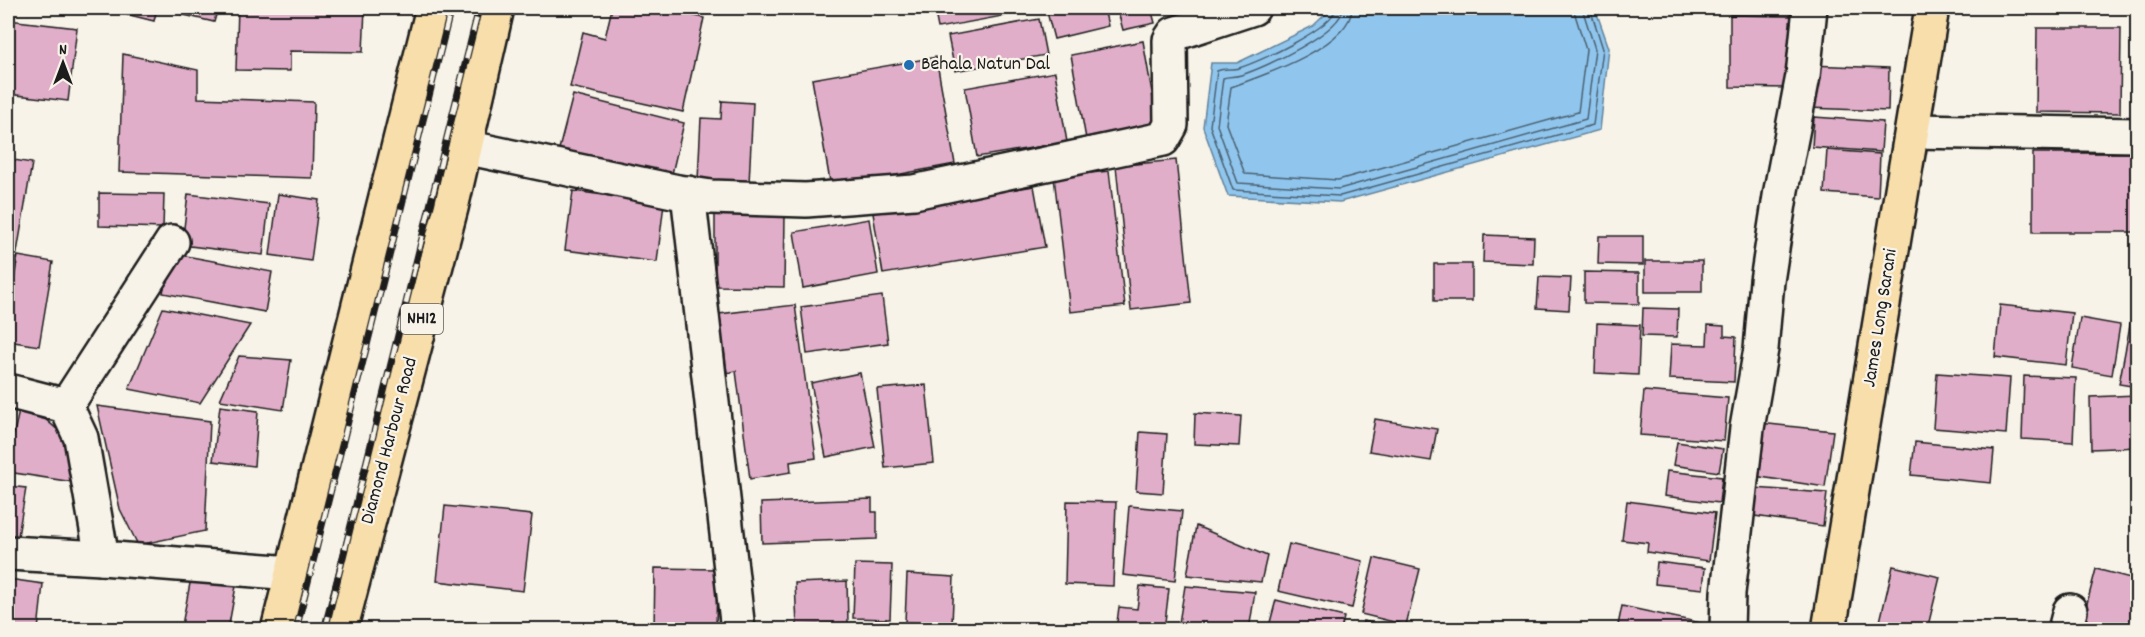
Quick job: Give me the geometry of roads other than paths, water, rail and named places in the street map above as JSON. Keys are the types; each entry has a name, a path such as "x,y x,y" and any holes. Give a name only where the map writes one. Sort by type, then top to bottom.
{"main road":[{"path":"278,630 433,8"},
{"name":"Diamond Harbour Road","path":"340,630 465,147 497,8"},
{"name":"James Long Sarani","path":"1830,630 1932,8"}],"street":[{"path":"465,147 688,193 761,200 806,200 914,192 1160,141 1166,137 1171,125 1170,40 1174,34 1253,8"},
{"path":"1727,630 1728,593 1747,428 1761,349 1767,281 1781,190 1803,76 1810,8"},
{"path":"1912,131 2138,135"},
{"path":"688,193 738,630"},
{"path":"66,406 172,242"},
{"path":"8,391 66,406"},
{"path":"66,406 81,438 102,558"},
{"path":"8,553 292,573"}],"water":[{"path":"1332,8 1595,8 1609,48 1600,130 1340,202 1228,196 1203,127 1211,63 1237,63 1313,26"}],"railway":[{"path":"296,630 451,8"},
{"path":"325,630 479,8"}],"place":[{"name":"Behala Natun Dal","path":"909,65"}]}
